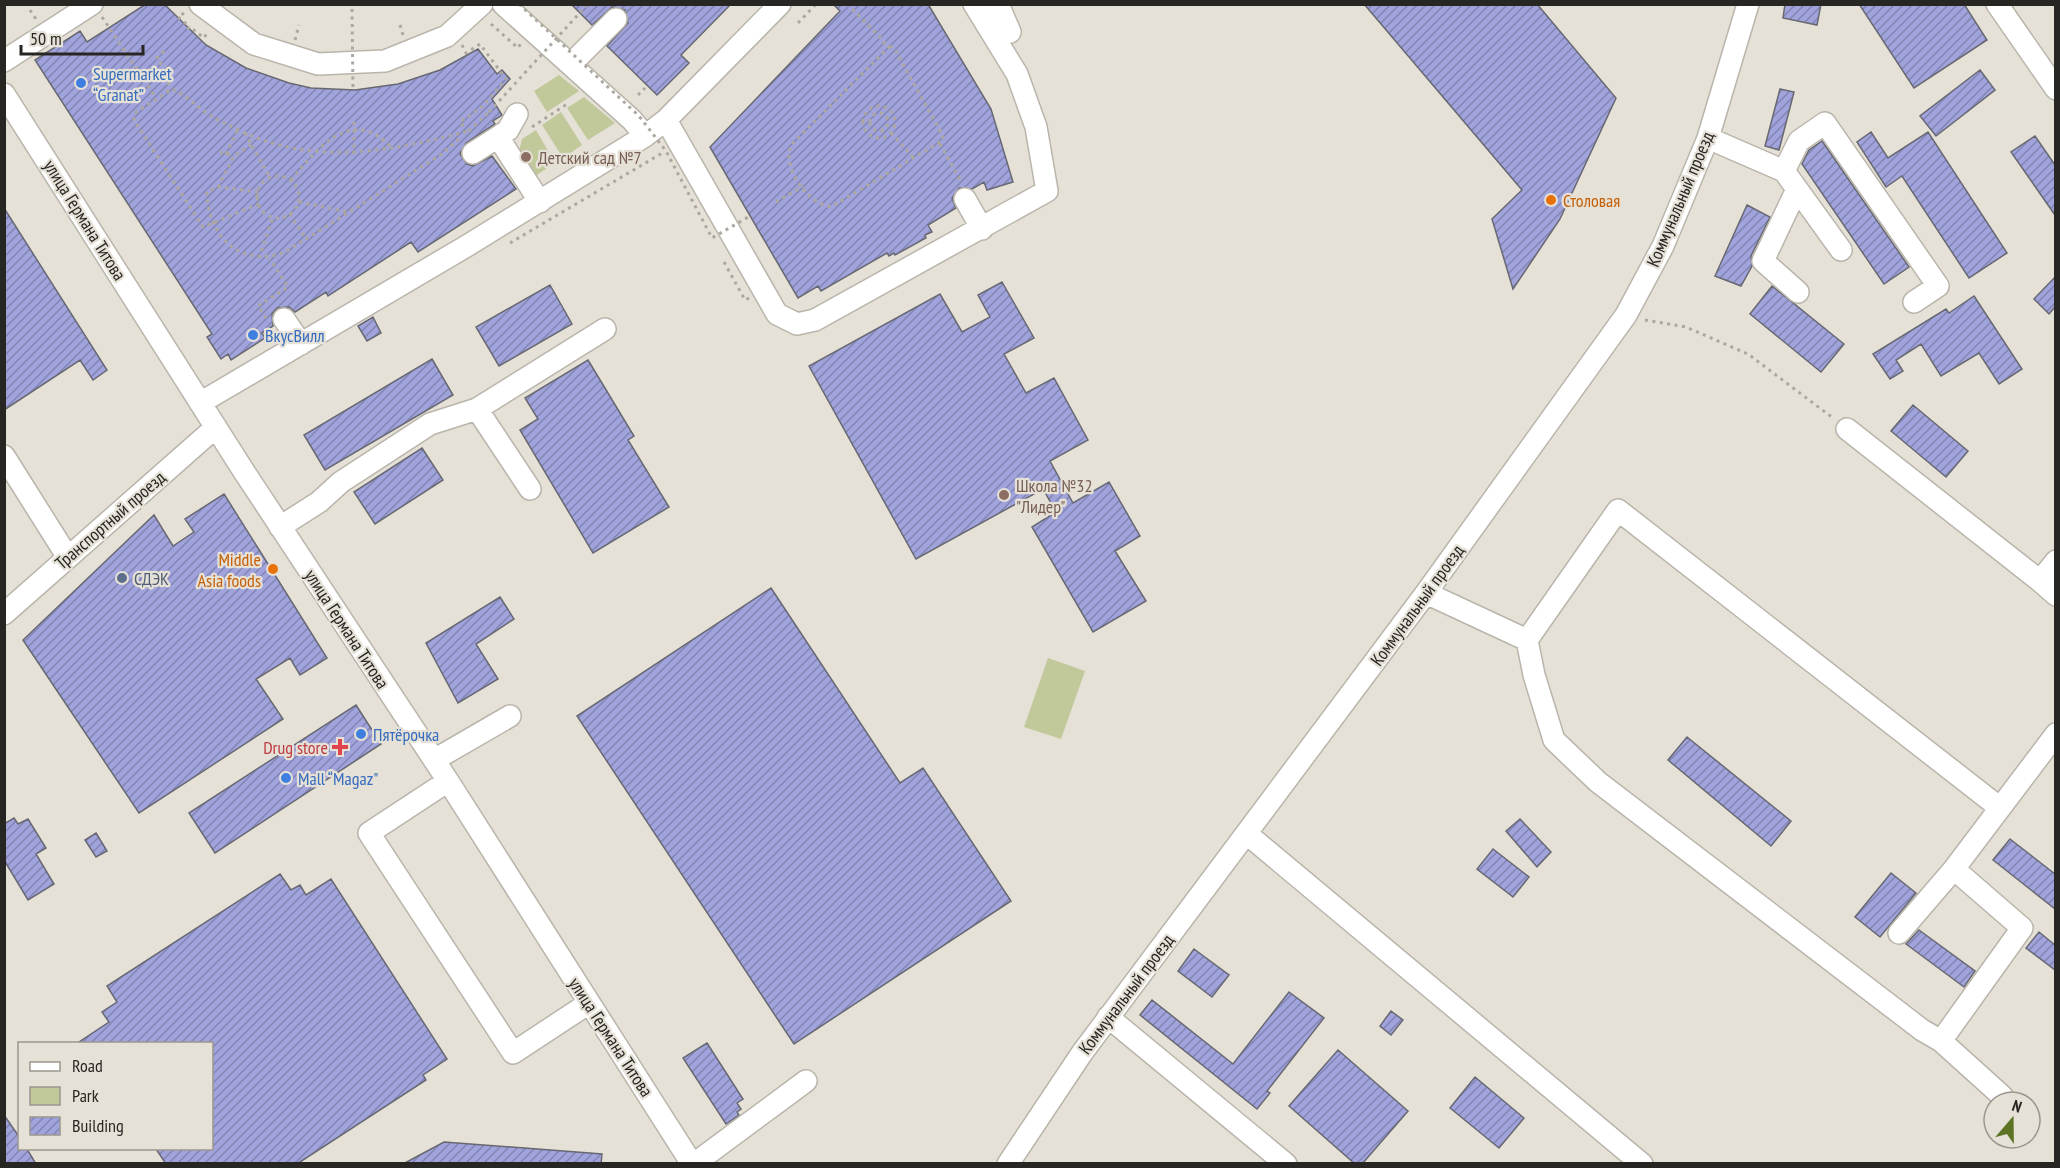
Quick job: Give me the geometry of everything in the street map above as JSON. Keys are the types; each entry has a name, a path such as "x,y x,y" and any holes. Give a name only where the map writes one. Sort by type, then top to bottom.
{"street":[{"path":"200,4 254,44 318,64 385,61 447,36 482,4"},
{"path":"503,4 632,120 656,128"},
{"path":"524,4 656,128 777,314 797,324 815,320 1045,195 1048,186 1036,128 1017,74 974,4"},
{"path":"200,403 540,202 656,128 780,4"},
{"path":"998,4 1010,32"},
{"name":"Коммунальный проезд","path":"1008,1164 1028,1130 1108,1017 1426,593 1626,315 1663,246 1708,138 1748,4"},
{"path":"1997,4 2055,89"},
{"path":"4,61 96,9"},
{"path":"579,56 616,19"},
{"name":"улица Германа Титова","path":"4,94 200,403 448,781 693,1164"},
{"path":"473,153 522,122"},
{"path":"1784,171 1799,141 1825,123 1938,286 1914,302"},
{"path":"498,137 540,202"},
{"path":"1708,138 1784,171 1841,250"},
{"path":"1797,189 1763,261 1798,292"},
{"path":"964,192 982,229"},
{"path":"275,320 301,344"},
{"path":"280,527 319,502 341,482 430,424 477,409 605,329"},
{"path":"477,409 530,489"},
{"name":"Транспортный проезд","path":"4,614 67,556 216,427"},
{"path":"1847,429 2048,588 2055,561"},
{"path":"4,456 67,556"},
{"path":"1995,1090 1941,1041 1922,1030 1598,782 1554,740 1534,675 1527,640 1618,510 2000,808"},
{"path":"1426,593 1527,640"},
{"path":"434,760 510,716"},
{"path":"1899,933 1954,869 2055,734"},
{"path":"448,781 369,833 513,1053 589,1003"},
{"path":"1247,834 1642,1164"},
{"path":"1941,1041 2022,928 1954,869"},
{"path":"1108,1017 1286,1164"},
{"path":"693,1164 806,1081"}],"path":[{"path":"519,4 639,116 666,151 712,238 750,216"},
{"path":"258,192 218,187 207,192 211,224 221,238 238,251 259,258 270,258 306,239 439,156 489,112 588,4"},
{"path":"798,23 816,4"},
{"path":"847,4 883,40 886,48"},
{"path":"96,9 156,98"},
{"path":"352,9 353,90"},
{"path":"30,10 36,19"},
{"path":"491,24 518,48 522,44"},
{"path":"295,42 299,25"},
{"path":"400,25 405,39"},
{"path":"187,29 190,27 204,39 208,34 201,28"},
{"path":"466,53 480,44 506,80 483,106 460,122 467,131"},
{"path":"940,144 831,207 820,205 810,198 789,163 788,154 791,145 886,48 894,48 942,136 940,144 964,192"},
{"path":"164,51 157,58 169,76 168,90"},
{"path":"638,95 645,88"},
{"path":"259,204 203,227 134,120 135,113 168,90 177,92 211,116 245,133 276,143 316,151 354,154 393,149 467,131"},
{"path":"522,122 567,104"},
{"path":"879,106 890,111 895,122 891,133 885,137 873,137 863,122 868,111 879,106"},
{"path":"868,111 872,117 871,126"},
{"path":"871,126 878,131 888,124 885,115 872,117"},
{"path":"354,122 354,154"},
{"path":"865,128 871,126"},
{"path":"226,154 238,129"},
{"path":"291,180 329,139 354,130 372,133 393,149"},
{"path":"245,133 270,178"},
{"path":"891,133 915,158"},
{"path":"218,187 234,156 252,144"},
{"path":"503,247 666,151"},
{"path":"220,152 234,156"},
{"path":"284,177 291,180 299,192 299,202 290,214 273,217 266,214 259,204 258,192 264,182 270,178 284,177"},
{"path":"776,201 803,186"},
{"path":"299,202 349,212"},
{"path":"290,214 306,239"},
{"path":"259,258 273,217"},
{"path":"270,258 288,287 258,306 275,320"},
{"path":"1626,315 1686,327 1748,354 1847,429"}],"green space":[{"path":"559,75 579,91 547,112 534,91"},
{"path":"584,97 615,123 588,140 567,108"},
{"path":"561,112 582,145 563,158 542,125"},
{"path":"536,130 555,163 535,176 519,151 522,139"},
{"path":"1048,658 1085,671 1061,739 1024,727"}],"building":[{"path":"146,4 164,4 206,45 246,68 311,88 355,90 398,84 440,70 478,49 497,74 502,70 510,79 492,99 502,115 493,121 495,124 466,143 460,154 467,164 473,166 492,156 516,189 418,252 411,242 328,296 326,292 295,312 289,307 277,308 272,314 273,326 262,333 265,338 231,360 228,354 221,359 207,337 212,334 35,60 80,31 87,42"},
{"path":"571,4 731,4 681,55 689,63 657,95 607,46 628,23 625,10 612,7 592,25"},
{"path":"833,4 928,4 991,109 1013,182 987,190 984,182 972,189 959,188 952,198 956,208 928,225 932,232 925,235 926,238 895,255 894,253 889,256 887,253 821,291 818,286 798,298 710,147 840,11"},
{"path":"1364,4 1537,4 1616,98 1560,219 1513,289 1492,219 1522,190"},
{"path":"1785,4 1821,4 1817,25 1783,18"},
{"path":"1859,4 1964,4 1987,40 1914,88"},
{"path":"1980,70 1995,90 1936,136 1920,116"},
{"path":"1780,89 1794,92 1779,150 1765,146"},
{"path":"1871,132 1888,158 1928,132 2007,253 1969,278 1902,176 1886,187 1857,142"},
{"path":"2035,136 2055,165 2055,215 2011,152"},
{"path":"1822,141 1909,267 1884,284 1802,164 1809,150"},
{"path":"1747,205 1770,217 1751,256 1752,266 1741,286 1715,276"},
{"path":"4,208 107,370 93,380 80,360 4,410"},
{"path":"2055,277 2055,307 2049,314 2034,299"},
{"path":"1002,282 1034,338 1004,354 1026,393 1054,378 1088,440 1050,461 1073,503 1109,482 1140,536 1115,551 1146,601 1093,632 1032,527 1056,512 1043,489 916,559 809,366 940,294 962,332 990,317 978,295"},
{"path":"550,285 572,324 499,366 476,327"},
{"path":"1772,286 1844,344 1821,372 1750,314"},
{"path":"1974,296 2022,369 1999,384 1979,353 1941,376 1921,344 1896,360 1903,371 1890,379 1873,354 1946,309 1949,313"},
{"path":"373,317 381,333 367,341 358,326"},
{"path":"432,359 453,395 325,470 304,435"},
{"path":"588,360 634,436 628,440 669,507 593,553 520,430 538,419 525,398"},
{"path":"1913,405 1968,451 1946,477 1891,431"},
{"path":"422,448 443,480 375,524 354,492"},
{"path":"224,494 327,658 300,675 290,658 256,679 283,719 139,813 23,640 154,515 173,546 194,532 185,519"},
{"path":"771,588 900,783 923,768 1011,901 794,1044 577,716"},
{"path":"500,597 514,619 476,644 498,679 458,703 426,643"},
{"name":"Mall “Magaz\"","path":"356,705 381,744 215,853 189,813"},
{"path":"1687,737 1791,821 1771,846 1668,760"},
{"path":"14,818 18,824 28,819 46,848 36,854 54,884 28,900 4,860 4,824"},
{"path":"1520,819 1551,852 1537,867 1506,831"},
{"path":"96,833 107,851 96,857 85,840"},
{"path":"2010,839 2055,874 2055,909 1993,860"},
{"path":"1493,849 1529,877 1513,897 1477,869"},
{"path":"1891,873 1916,893 1880,937 1855,917"},
{"path":"280,874 291,890 300,885 306,895 331,879 447,1059 423,1075 426,1080 297,1164 166,1164 157,1150 213,1150 213,1042 79,1042 109,1022 102,1012 117,1002 107,986"},
{"path":"1919,930 1975,971 1964,987 1906,944"},
{"path":"2039,932 2055,945 2055,970 2026,948"},
{"path":"1194,949 1229,975 1212,997 1178,971"},
{"path":"1289,992 1324,1018 1267,1091 1270,1093 1257,1109 1140,1015 1152,1000 1233,1064"},
{"path":"1391,1011 1403,1020 1391,1035 1380,1026"},
{"path":"707,1043 743,1099 737,1103 741,1109 737,1112 739,1115 726,1124 683,1058"},
{"path":"1338,1050 1408,1111 1362,1164 1355,1164 1289,1106"},
{"path":"1475,1077 1524,1118 1499,1148 1450,1108"},
{"path":"4,1115 18,1135 18,1150 28,1150 36,1164 4,1164"},
{"path":"444,1142 602,1154 601,1164 403,1164"}],"place":[{"name":"Supermarket “Granat”","path":"81,83"},
{"name":"Детский сад №7","path":"526,157"},
{"name":"Столовая","path":"1551,200"},
{"name":"ВкусВилл","path":"253,335"},
{"name":"Школа №32 \"Лидер\"","path":"1004,495"},
{"name":"Middle Asia foods","path":"273,569"},
{"name":"СДЭК","path":"122,578"},
{"name":"Пятёрочка","path":"361,734"},
{"name":"Drug store","path":"340,747"},
{"name":"Mall “Magaz\"","path":"286,778"}]}
